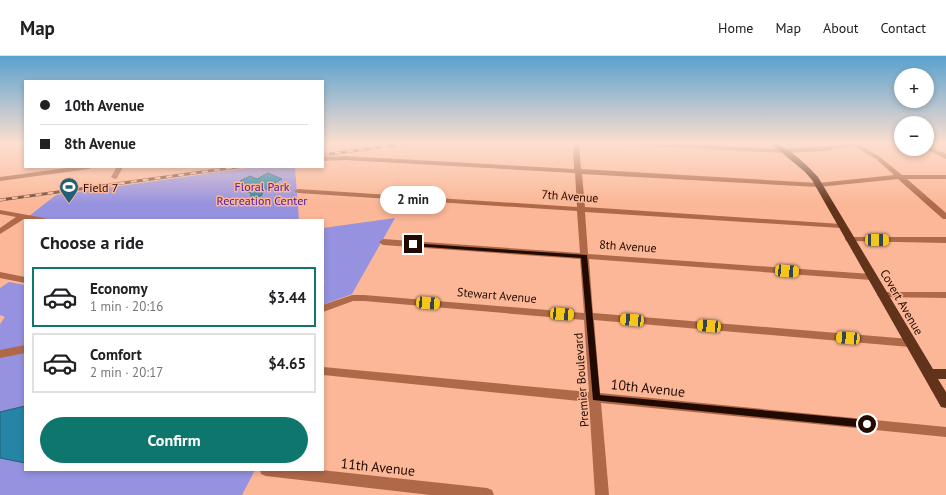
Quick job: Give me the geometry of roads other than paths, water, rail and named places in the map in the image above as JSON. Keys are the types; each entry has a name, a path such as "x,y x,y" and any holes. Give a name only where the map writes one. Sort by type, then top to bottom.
{"main road":[{"name":"Covert Avenue","path":"799,163 806,169 818,185 946,403"},
{"path":"928,374 946,374"}],"street":[{"path":"443,163 818,185 900,177 946,177"},
{"name":"Premier Boulevard","path":"577,163 602,495"},
{"path":"884,163 946,217"},
{"path":"20,176 29,168"},
{"path":"0,179 81,168"},
{"path":"115,177 120,168"},
{"name":"7th Avenue","path":"298,191 841,226"},
{"path":"0,212 39,219"},
{"path":"0,232 23,216"},
{"path":"849,240 946,240"},
{"name":"8th Avenue","path":"383,242 871,276"},
{"path":"0,275 24,280"},
{"path":"882,295 946,296"},
{"name":"Stewart Avenue","path":"324,309 352,298 364,298 910,342"},
{"path":"0,354 24,350"},
{"name":"10th Avenue","path":"324,371 946,432"},
{"name":"11th Avenue","path":"275,471 487,495"}],"water":[{"path":"268,173 282,179 271,185 271,187 264,191 261,196 251,197 251,193 243,190 250,186 240,181 250,176 257,179"},
{"path":"24,406 24,463 0,458 0,412"}],"railway":[{"path":"0,200 231,168"}],"place":[{"name":"Field 7","path":"69,204"}],"park label":[{"name":"Floral Park Recreation Center","path":"262,193"}]}
